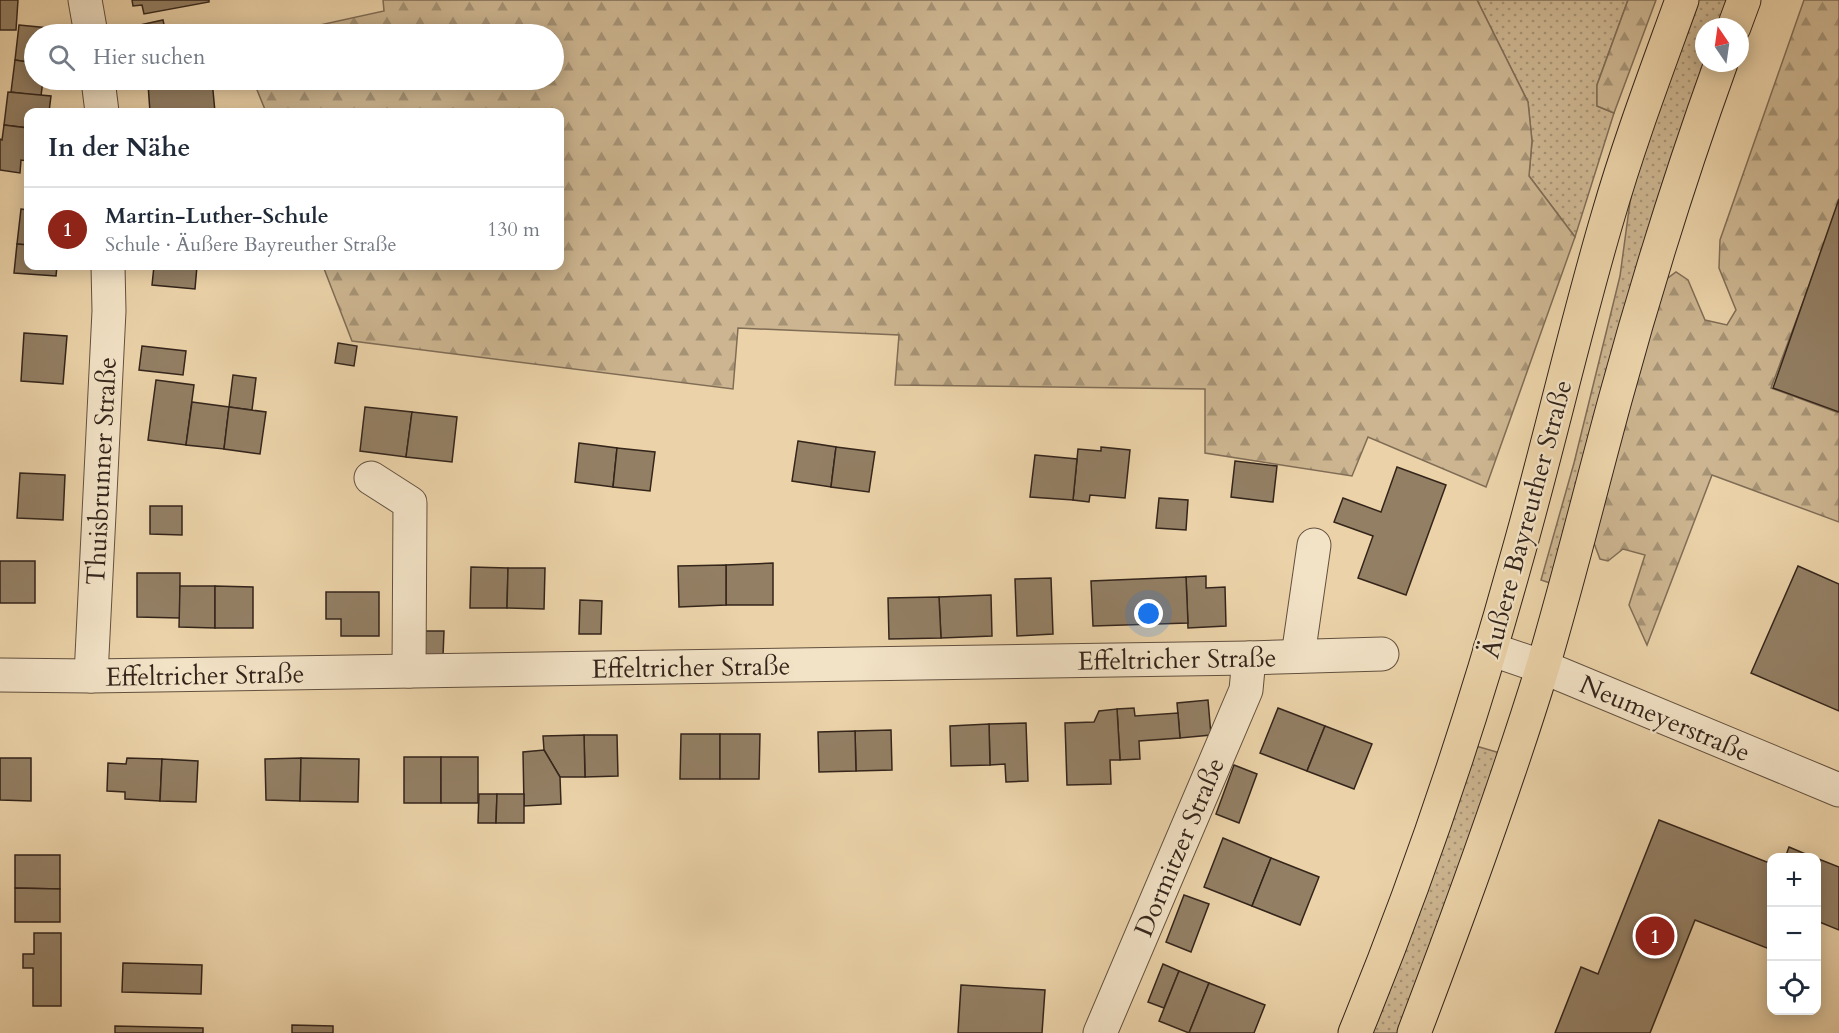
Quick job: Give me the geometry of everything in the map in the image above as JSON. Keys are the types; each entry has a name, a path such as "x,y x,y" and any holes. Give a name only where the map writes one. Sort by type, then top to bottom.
{"main road":[{"name":"Äußere Bayreuther Straße","path":"1355,1033 1376,982 1443,797 1490,649 1515,565 1607,219 1627,154 1682,0"},
{"path":"1737,18 1744,0"},
{"path":"1414,1033 1493,820 1543,667 1637,322 1718,72"}],"street":[{"path":"85,0 89,24"},
{"path":"99,90 102,108"},
{"name":"Thuisbrunner Straße","path":"91,676 109,311 108,270"},
{"path":"371,478 410,503 409,671"},
{"path":"1298,656 1314,545"},
{"name":"Neumeyerstraße","path":"1490,649 1543,667 1839,790"},
{"name":"Effeltricher Straße","path":"0,675 91,676 1382,654"},
{"name":"Dormitzer Straße","path":"1100,1033 1246,690 1249,658"}],"green space":[{"path":"383,0 1477,0 1528,102 1532,141 1529,176 1575,237 1486,487 1368,437 1352,476 1205,453 1205,389 895,385 899,335 738,328 733,389 352,341 325,270 564,270 564,108 264,108 257,90 564,90 564,24 325,24 384,11"},
{"path":"1477,0 1628,0 1597,85 1597,106 1614,113 1575,237 1529,176 1532,141 1528,102"},
{"path":"1628,0 1656,0 1614,113 1597,106 1597,85"},
{"path":"1697,0 1728,0 1721,18 1695,18 1695,72 1701,72 1662,185 1550,583 1541,580 1574,463 1620,276 1630,202 1639,161"},
{"path":"1804,0 1839,0 1839,206 1771,388 1839,413 1839,522 1712,475 1647,645 1629,605 1645,555 1623,549 1608,561 1600,559 1592,538 1664,281 1676,272 1688,280 1705,320 1727,325 1736,310 1719,268 1720,240"},
{"path":"1476,746 1500,753 1398,1033 1372,1033"}],"building":[{"path":"0,0 18,0 16,30 0,30"},
{"path":"132,0 209,0 209,2 144,14 142,5 133,6"},
{"path":"163,20 164,24 144,24"},
{"path":"19,25 24,26 24,61 15,60"},
{"path":"15,60 24,61 24,90 42,90 41,96 11,92"},
{"path":"148,90 213,90 215,108 150,108"},
{"path":"8,92 51,96 50,108 24,108 24,128 4,125"},
{"path":"4,125 24,128 24,160 21,160 20,173 0,170 0,139 2,140"},
{"path":"1839,199 1839,412 1773,388"},
{"path":"21,209 24,209 24,245 17,244"},
{"path":"17,244 24,245 24,270 57,270 56,276 14,273"},
{"path":"154,270 197,270 195,289 152,285"},
{"path":"24,333 67,336 63,384 21,381"},
{"path":"338,343 357,346 354,366 335,363"},
{"path":"142,346 186,351 183,375 139,370"},
{"path":"233,375 256,378 252,410 229,407"},
{"path":"156,380 194,385 186,445 148,440"},
{"path":"192,402 229,407 224,449 186,445"},
{"path":"229,407 266,412 260,454 224,449"},
{"path":"365,407 412,412 406,457 360,451"},
{"path":"412,412 457,417 452,462 406,457"},
{"path":"798,441 836,447 831,487 792,481"},
{"path":"579,443 617,448 613,487 575,482"},
{"path":"836,447 875,452 869,492 831,487"},
{"path":"1101,447 1130,450 1125,498 1090,495 1089,502 1073,500 1078,449 1101,451"},
{"path":"617,448 655,452 650,491 613,487"},
{"path":"1035,455 1077,459 1073,500 1030,497"},
{"path":"1235,461 1277,466 1273,502 1231,497"},
{"path":"1397,467 1446,485 1406,595 1358,578 1373,536 1334,522 1343,498 1381,512"},
{"path":"20,473 65,475 63,520 17,518"},
{"path":"1159,498 1188,500 1186,530 1156,528"},
{"path":"150,506 182,506 182,535 150,534"},
{"path":"0,561 35,561 35,603 0,603"},
{"path":"773,563 773,605 726,605 726,565"},
{"path":"726,565 726,605 679,607 678,566"},
{"path":"1798,566 1839,584 1839,711 1751,673"},
{"path":"471,567 508,568 507,608 470,608"},
{"path":"508,568 545,568 544,609 507,608"},
{"path":"137,573 180,573 180,618 137,617"},
{"path":"1206,576 1206,588 1225,587 1226,626 1188,628 1186,577"},
{"path":"1186,577 1188,623 1093,626 1091,581"},
{"path":"1051,578 1053,634 1017,636 1015,579"},
{"path":"180,586 215,586 215,628 179,627"},
{"path":"215,586 253,587 253,628 215,628"},
{"path":"326,592 379,592 379,636 341,636 341,619 326,619"},
{"path":"991,595 992,636 941,638 939,597"},
{"path":"939,597 941,638 889,639 888,598"},
{"path":"580,600 602,601 601,634 579,634"},
{"path":"419,631 444,631 443,656 419,656"},
{"path":"1208,700 1211,735 1180,738 1177,703"},
{"path":"1134,708 1135,716 1178,713 1180,738 1139,741 1140,759 1120,760 1117,709"},
{"path":"1278,708 1325,726 1307,771 1260,753"},
{"path":"1117,709 1120,760 1110,760 1111,784 1067,785 1065,723 1094,722 1099,711"},
{"path":"1026,723 1028,781 1006,782 1005,764 990,765 989,724"},
{"path":"989,724 990,765 951,766 950,726"},
{"path":"1325,726 1372,744 1354,789 1307,771"},
{"path":"891,730 892,770 856,771 855,731"},
{"path":"855,731 856,771 819,772 818,732"},
{"path":"681,734 720,734 720,779 680,779"},
{"path":"720,734 760,734 759,779 720,779"},
{"path":"584,735 617,735 618,776 585,777"},
{"path":"584,735 585,777 560,777 544,750 543,736"},
{"path":"544,750 560,777 561,804 524,806 523,752"},
{"path":"404,757 441,757 441,803 404,803"},
{"path":"441,757 478,757 478,803 441,803"},
{"path":"0,758 31,758 31,801 0,800"},
{"path":"127,758 162,759 160,801 125,799 125,792 107,791 108,763 126,764"},
{"path":"301,758 300,801 266,800 265,759"},
{"path":"301,758 359,759 358,802 300,801"},
{"path":"162,759 198,761 196,802 160,801"},
{"path":"1234,765 1257,774 1239,823 1216,814"},
{"path":"479,794 497,794 496,823 478,823"},
{"path":"497,794 524,794 524,823 496,823"},
{"path":"1659,820 1767,862 1767,948 1695,920 1650,1033 1555,1033 1581,967 1598,974"},
{"path":"1223,838 1271,858 1252,906 1204,887"},
{"path":"1789,847 1803,853 1787,853"},
{"path":"15,855 60,855 60,889 15,888"},
{"path":"1271,858 1319,877 1300,925 1252,906"},
{"path":"1821,860 1839,867 1839,930 1821,923"},
{"path":"15,888 60,889 60,922 15,922"},
{"path":"1184,895 1209,904 1191,952 1166,942"},
{"path":"34,933 61,933 61,1006 33,1006 33,968 23,968 23,954 34,954"},
{"path":"123,963 202,965 201,994 122,992"},
{"path":"1163,964 1179,971 1164,1008 1148,1002"},
{"path":"1179,971 1209,983 1189,1033 1159,1021"},
{"path":"1209,983 1265,1005 1254,1033 1189,1033"},
{"path":"961,985 1045,990 1042,1033 958,1033"},
{"path":"292,1025 333,1026 333,1033 292,1033"},
{"path":"115,1026 203,1028 203,1033 115,1033"}],"place":[{"name":"Martin-Luther-Schule","path":"1655,936"}]}
